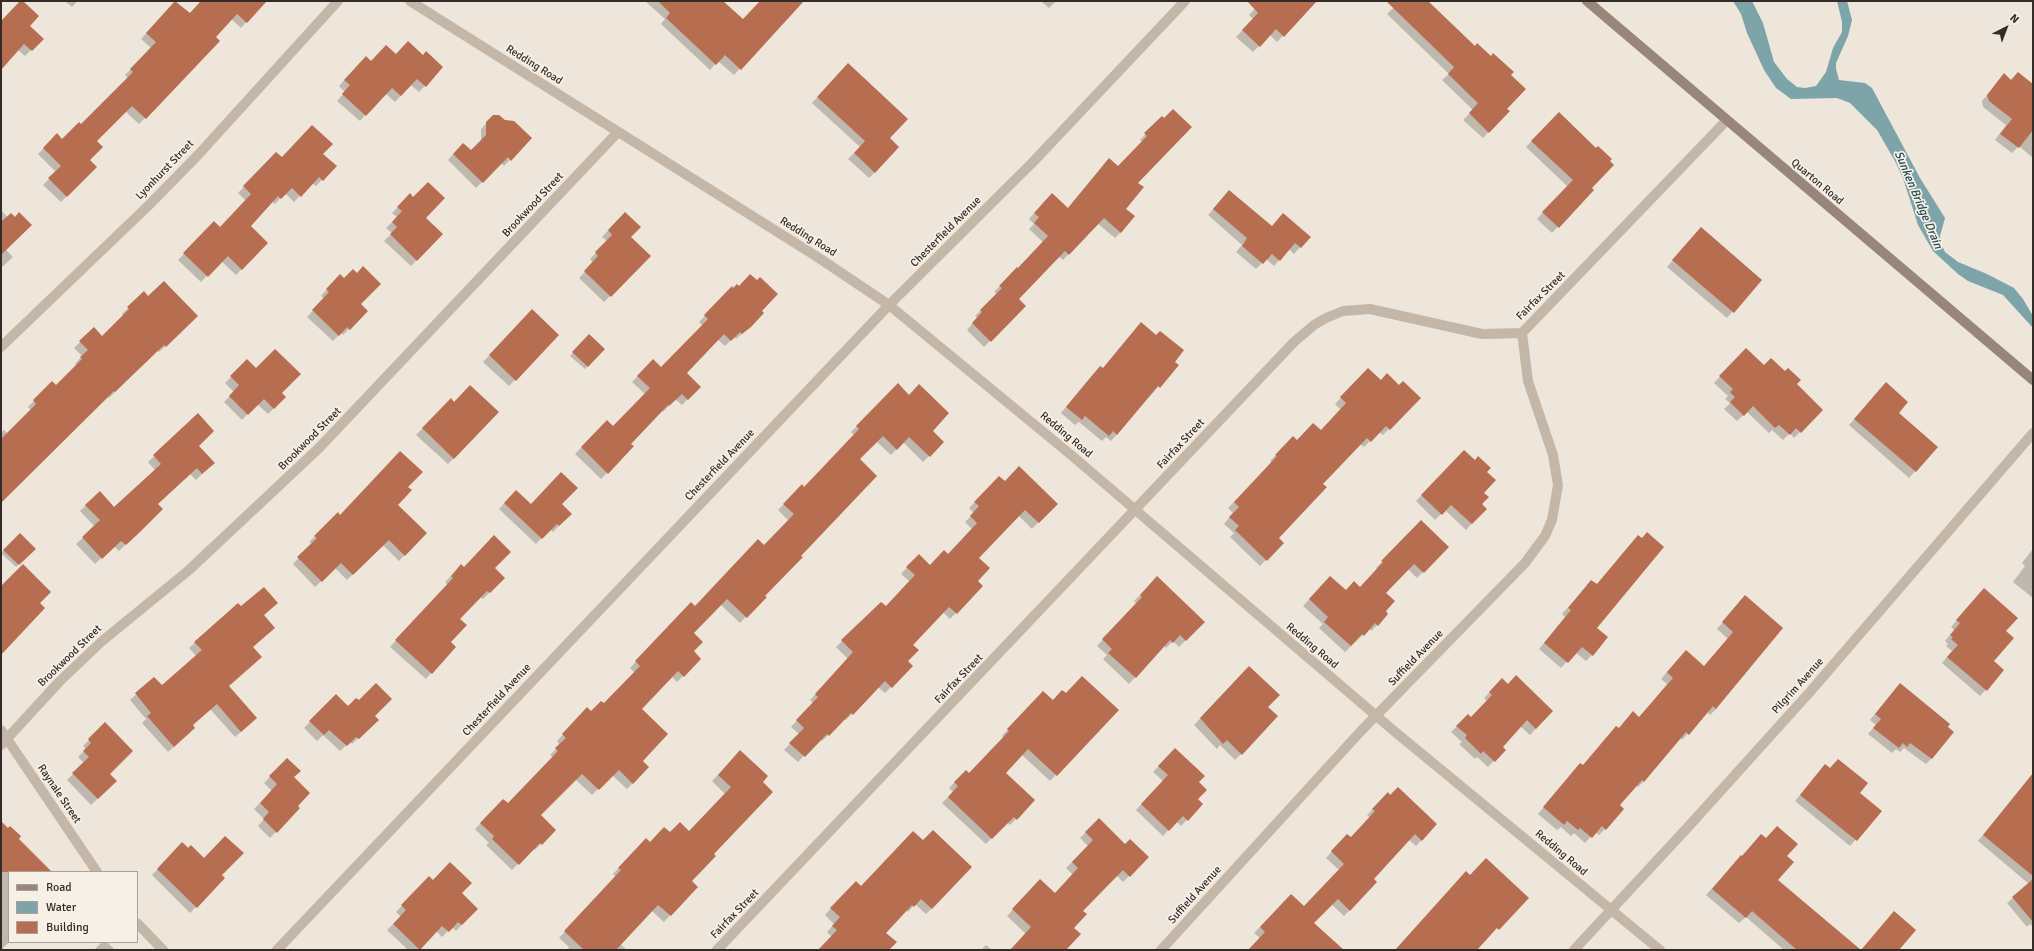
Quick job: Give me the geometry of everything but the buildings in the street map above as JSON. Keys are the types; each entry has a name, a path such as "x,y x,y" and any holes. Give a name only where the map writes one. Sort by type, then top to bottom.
{"street":[{"name":"Lyonhurst Street","path":"1,347 192,160 338,1"},
{"name":"Redding Road","path":"410,1 819,258 889,305 1070,454 1376,716 1660,950"},
{"name":"Chesterfield Avenue","path":"277,950 889,305 1032,164 1185,1"},
{"name":"Quarton Road","path":"1587,1 1726,121 2033,380"},
{"name":"Fairfax Street","path":"717,950 1294,342 1314,325 1334,314 1358,308 1370,309 1482,334 1522,333 1726,121"},
{"name":"Brookwood Street","path":"3,738 101,642 189,570 320,448 618,132"},
{"name":"Suffield Avenue","path":"1161,950 1376,716 1525,563 1542,541 1552,520 1558,485 1556,466 1528,381 1522,333"},
{"name":"Pilgrim Avenue","path":"1574,950 1809,693 2033,433"},
{"name":"Raynale Street","path":"3,738 96,871"},
{"path":"138,924 163,950"}],"water":[{"name":"Sunken Bridge Drain","path":"1733,1 1752,1 1763,23 1774,62 1787,79 1797,87 1805,88 1816,86 1826,72 1833,48 1842,32 1842,22 1837,1 1847,1 1852,20 1848,36 1836,63 1839,80 1865,83 1872,88 1920,178 1945,218 1940,236 1941,244 1945,252 1958,262 1987,274 2014,288 2023,299 2033,316 2033,328 2003,295 1968,281 1933,251 1918,225 1903,178 1895,161 1877,130 1850,103 1837,98 1791,99 1776,88 1764,70 1747,33 1741,14"}]}
